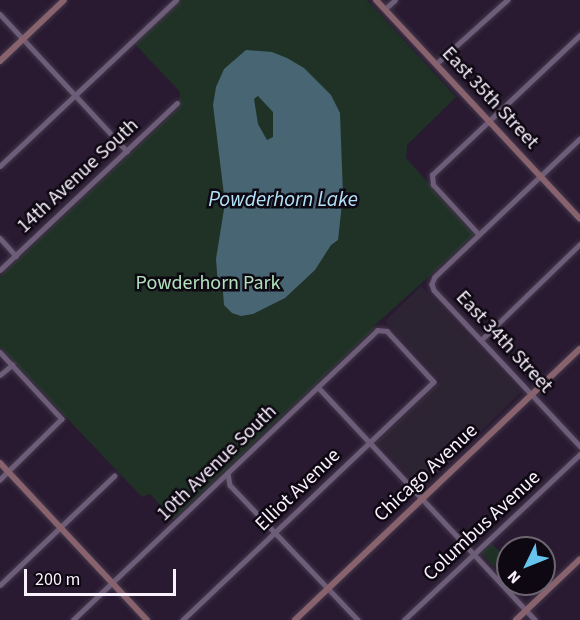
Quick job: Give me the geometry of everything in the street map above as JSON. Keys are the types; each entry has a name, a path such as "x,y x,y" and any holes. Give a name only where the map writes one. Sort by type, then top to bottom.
{"street":[{"path":"0,61 64,0"},
{"path":"0,166 169,2 176,0"},
{"name":"East 35th Street","path":"376,0 580,219"},
{"path":"385,9 395,0"},
{"path":"436,64 507,0"},
{"path":"0,14 127,151"},
{"path":"580,35 432,175 431,180 479,235 580,139"},
{"name":"14th Avenue South","path":"0,270 177,103"},
{"name":"East 34th Street","path":"479,235 435,277 432,284 434,290 580,446"},
{"path":"0,238 16,256"},
{"path":"481,340 580,244"},
{"name":"Elliot Avenue","path":"183,620 434,382 387,331 382,329"},
{"name":"10th Avenue South","path":"73,620 382,329"},
{"name":"Chicago Avenue","path":"295,620 580,349"},
{"path":"0,352 62,419 0,480"},
{"path":"0,375 12,365"},
{"path":"318,387 535,620"},
{"name":"Columbus Avenue","path":"405,620 580,454"},
{"path":"0,463 147,620"},
{"path":"228,473 230,485 357,620"},
{"path":"0,585 114,476"},
{"path":"215,486 221,483 230,485"},
{"path":"516,620 580,559"}],"shaded area":[{"path":"421,286 521,392 422,489 377,442 441,381 385,321"}],"green space":[{"name":"Powderhorn Park","path":"181,0 367,0 456,97 407,145 406,158 475,235 374,326 375,328 174,520 150,494 142,497 0,348 0,276 177,109 180,92 134,43"},
{"path":"491,543 496,548 496,569 481,553"}],"water":[{"name":"Powderhorn Lake","path":"246,50 272,52 304,68 331,95 340,113 343,195 338,240 331,245 315,270 285,298 253,314 241,316 232,313 224,305 223,292 218,286 216,259 225,203 213,105 216,87 224,69","holes":["258,96 273,112 273,137 267,140 258,124 254,99"]}]}
